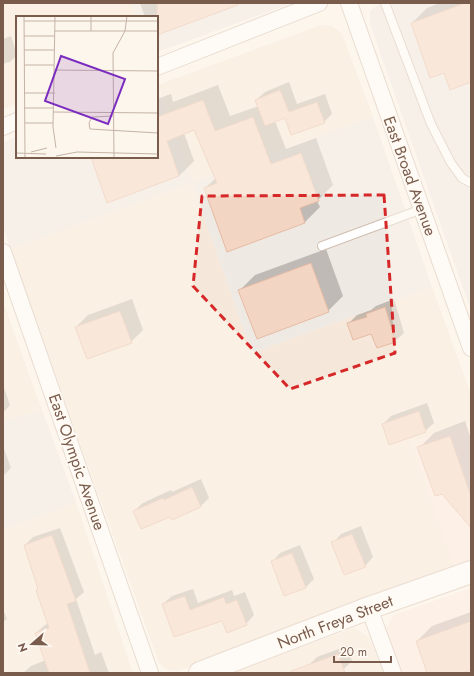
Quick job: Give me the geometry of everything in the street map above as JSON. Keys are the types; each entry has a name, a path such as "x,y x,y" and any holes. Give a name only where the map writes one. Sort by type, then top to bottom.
{"street":[{"path":"158,67 319,3"},
{"name":"East Broad Avenue","path":"349,3 471,348"},
{"path":"3,127 16,121"},
{"name":"East Olympic Avenue","path":"3,252 150,673"},
{"name":"North Freya Street","path":"200,673 369,608 471,572"},
{"path":"369,608 393,673"}],"lane":[{"path":"385,3 430,124 455,168 462,178 471,183"},
{"path":"322,246 422,209"}],"highlighted area":[{"path":"384,195 395,353 290,389 193,286 202,196"}],"shaded area":[{"path":"3,3 131,3 136,16 16,16 16,104 3,109"},
{"path":"131,3 293,3 158,52 158,16 136,16"},
{"path":"380,3 471,3 471,311 370,24 370,11"},
{"path":"321,25 332,26 342,34 373,117 192,182 252,353 432,287 471,394 471,423 412,443 455,570 178,671 167,670 159,663 10,249 192,183 158,85"},
{"path":"158,88 192,182 373,117 432,287 252,353 192,183 10,249 3,226 3,142 16,137 16,158 158,158"},
{"path":"3,302 42,410 3,422"},
{"path":"42,410 76,502 3,530 3,422"},
{"path":"471,423 471,565 455,570 412,443"},
{"path":"76,502 133,673 3,673 3,530"},
{"path":"471,588 471,673 402,673 386,630 393,615"},
{"path":"354,628 369,637 383,673 230,673"}],"building":[{"path":"157,3 238,3 238,5 158,35"},
{"path":"465,3 471,3 471,82 450,90 444,73 430,78 411,23"},
{"path":"280,90 289,112 317,102 325,123 291,135 285,118 265,126 255,100"},
{"path":"203,100 215,131 253,117 271,164 301,153 319,201 300,208 305,223 227,252 204,188 217,183 194,130 167,141 179,176 107,203 91,158 158,158 158,117"},
{"path":"311,263 329,312 257,339 238,290"},
{"path":"385,307 396,342 377,348 371,334 353,340 347,323 367,317 366,314"},
{"path":"120,311 132,343 87,359 75,327"},
{"path":"419,411 426,432 389,445 382,424"},
{"path":"450,436 471,496 471,528 442,494 435,496 417,447"},
{"path":"192,487 201,507 172,520 170,517 141,529 133,511 163,498 164,500"},
{"path":"352,534 366,567 344,575 331,542"},
{"path":"52,535 76,601 67,604 90,673 49,673 35,633 49,628 36,590 38,589 24,545"},
{"path":"292,553 306,588 284,596 271,561"},
{"path":"185,596 190,610 224,597 226,604 237,600 247,625 227,633 222,621 174,637 162,604"},
{"path":"471,621 471,670 462,673 427,673 416,641"},
{"path":"338,654 345,673 291,673 291,671"}]}
